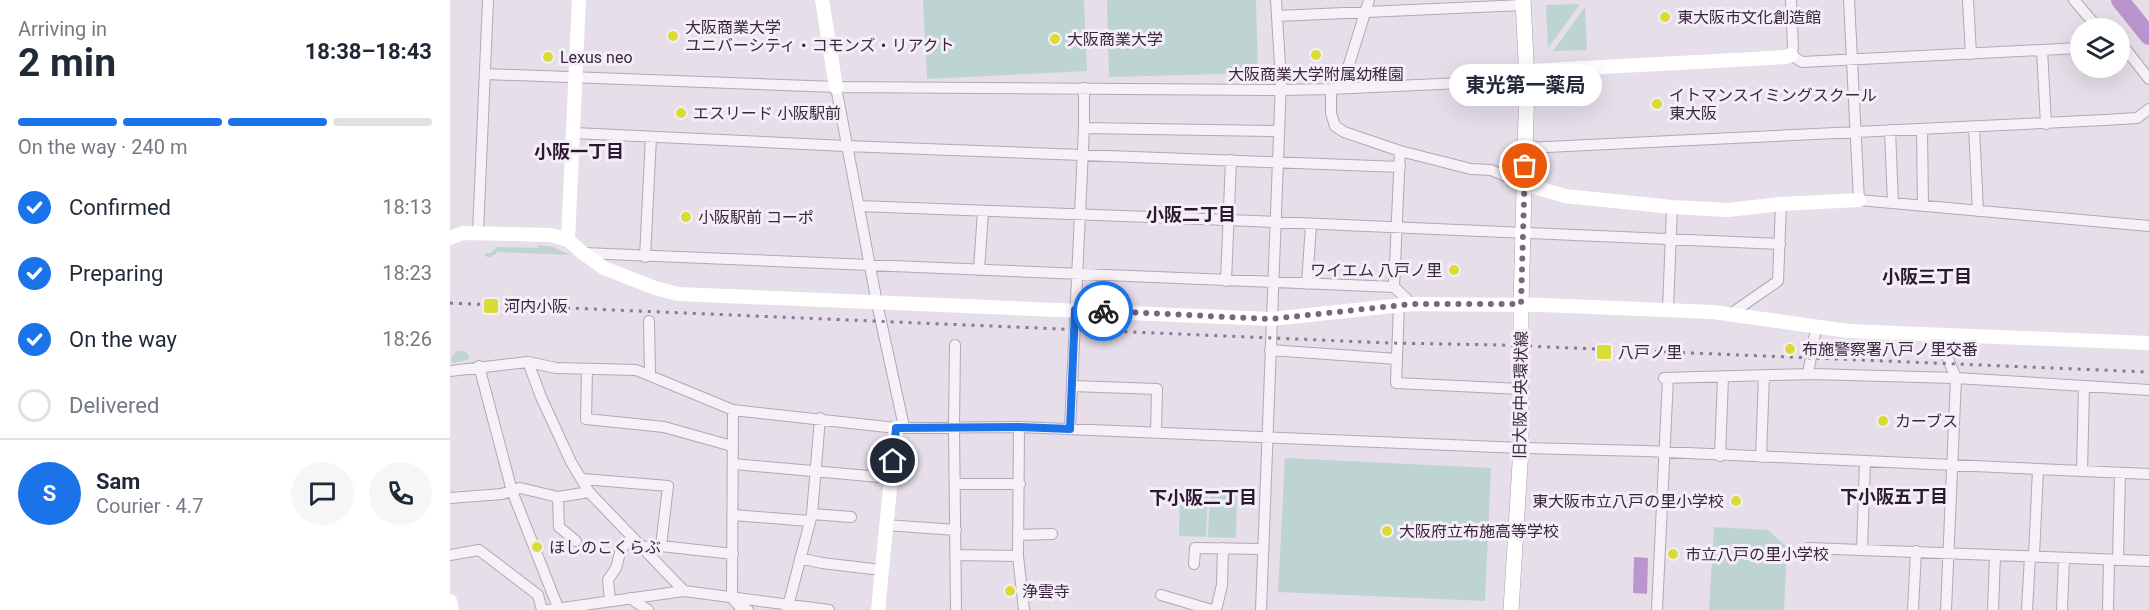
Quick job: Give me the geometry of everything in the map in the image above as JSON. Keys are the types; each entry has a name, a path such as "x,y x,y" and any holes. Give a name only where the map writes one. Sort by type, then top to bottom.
{"main road":[{"name":"旧大阪中央環状線","path":"1511,610 1521,448 1521,304 1527,75 1523,3"}],"street":[{"path":"478,233 488,0"},
{"path":"568,240 579,0"},
{"path":"822,0 846,146 900,427 891,478 878,610"},
{"path":"1261,610 1280,90 1276,0"},
{"path":"1369,0 1336,88 1331,113 1335,126 1344,132 1400,151 1471,169 1491,170 1524,184 1565,196 1672,207 1728,210 1781,204 1859,200 2149,226"},
{"path":"1791,0 1793,48 1791,55"},
{"path":"1849,0 1859,200"},
{"path":"1968,0 1971,54"},
{"path":"2074,0 2089,18"},
{"path":"1277,16 1523,3"},
{"path":"1791,55 1802,62 2070,49"},
{"path":"2042,50 2046,124"},
{"path":"485,74 836,87 1280,90 1764,59 1791,55"},
{"path":"2130,55 2149,79"},
{"path":"1070,429 1084,88"},
{"path":"1526,148 1855,131 2046,124 2137,118 2149,109"},
{"path":"1974,127 1978,211"},
{"path":"1084,128 1278,131"},
{"path":"1922,129 1923,206"},
{"path":"1890,130 1893,203"},
{"path":"574,133 846,146 1400,167"},
{"path":"645,257 651,137"},
{"path":"1400,151 1394,287 1406,305 1397,360 1396,383 1521,389"},
{"path":"1226,281 1231,160"},
{"path":"1730,315 1778,281 1781,204"},
{"path":"859,206 1229,219 1311,225 1780,244"},
{"path":"1668,309 1672,207"},
{"path":"979,270 983,211"},
{"path":"1307,284 1311,225"},
{"path":"450,238 463,233 551,235 568,240 604,268 678,294 1271,319 1406,305 1521,304 1668,309 1848,331 2149,343"},
{"path":"583,253 1394,287"},
{"path":"650,321 650,375"},
{"path":"1808,374 1815,334"},
{"path":"1946,610 1956,378 1948,359 1947,334"},
{"path":"955,345 956,610"},
{"path":"1270,350 1397,360"},
{"path":"528,362 571,462 590,492 684,591"},
{"path":"450,370 528,362 556,368 636,370 733,410 900,427 1019,427 2149,474"},
{"path":"479,366 512,491 556,610 684,591 788,608 829,610"},
{"path":"587,369 586,418 659,426 732,446"},
{"path":"1657,610 1666,378 1808,374 1956,378 2149,390"},
{"path":"1761,457 1764,375"},
{"path":"1720,456 1723,377"},
{"path":"1072,386 1157,389 1156,433"},
{"path":"2082,471 2084,386"},
{"path":"733,410 732,598 739,606 748,610"},
{"path":"788,608 811,518 819,418"},
{"path":"1019,427 1018,556 1024,610"},
{"path":"1862,550 1865,462"},
{"path":"734,464 891,478"},
{"path":"2027,610 2038,469"},
{"path":"2108,610 2120,473"},
{"path":"583,479 668,486 661,546"},
{"path":"955,484 1020,484"},
{"path":"450,498 502,494 520,488 558,497 590,492"},
{"path":"558,497 559,527 576,541"},
{"path":"733,515 851,517"},
{"path":"886,525 956,530"},
{"path":"1018,535 1052,534"},
{"path":"610,601 608,580 616,568 621,549 632,538"},
{"path":"641,547 661,546 733,554"},
{"path":"1194,564 1195,548 1263,549"},
{"path":"1161,595 1176,605 1214,610 1222,585 1223,548"},
{"path":"1808,548 2149,561"},
{"path":"450,555 478,550 538,595 542,610"},
{"path":"1914,610 1916,552"},
{"path":"956,555 1018,556"},
{"path":"1993,610 1995,555"},
{"path":"800,558 881,570"},
{"path":"2062,610 2064,558"},
{"path":"630,598 648,610"},
{"path":"450,601 452,610"}],"shaded area":[{"path":"923,0 1084,0 1087,71 927,79"},
{"path":"1107,0 1256,0 1258,73 1109,77"},
{"path":"1580,4 1548,48 1546,5"},
{"path":"1585,7 1587,50 1553,51"},
{"path":"538,245 553,247 570,255 498,252 487,257 484,254 491,253 497,247 538,248"},
{"path":"458,351 464,351 468,354 469,359 453,363 451,361 453,355"},
{"name":"大阪府立布施高等学校","path":"1285,458 1491,468 1485,601 1278,592"},
{"path":"1180,490 1208,491 1206,537 1179,536"},
{"path":"1210,491 1237,492 1236,538 1208,537"},
{"path":"1714,527 1768,530 1787,547 1784,610 1709,610"},
{"path":"1634,557 1648,558 1647,594 1633,593"}],"waterway":[{"path":"2120,0 2149,36"}],"railway":[{"path":"450,303 1390,343 1502,345 2149,372"}],"way so far":[{"path":"1103,311 1271,319 1412,304 1521,304 1525,166"}],"place":[{"name":"東大阪市文化創造館","path":"1665,17"},
{"name":"大阪商業大学 ユニバーシティ・コモンズ・リアクト","path":"673,36"},
{"name":"大阪商業大学","path":"1055,39"},
{"name":"大阪商業大学附属幼稚園","path":"1316,55"},
{"name":"Lexus neo","path":"548,57"},
{"name":"イトマンスイミングスクール 東大阪","path":"1657,104"},
{"name":"エスリード 小阪駅前","path":"681,113"},
{"name":"東光第一薬局","path":"1525,166"},
{"name":"小阪駅前 コーポ","path":"686,217"},
{"name":"ワイエム 八戸ノ里","path":"1454,270"},
{"name":"河内小阪","path":"491,306"},
{"name":"布施警察署八戸ノ里交番","path":"1790,349"},
{"name":"八戸ノ里","path":"1604,352"},
{"name":"カーブス","path":"1883,421"},
{"name":"東大阪市立八戸の里小学校","path":"1736,501"},
{"name":"大阪府立布施高等学校","path":"1387,531"},
{"name":"ほしのこくらぶ","path":"537,547"},
{"name":"市立八戸の里小学校","path":"1673,554"},
{"name":"浄雲寺","path":"1010,591"}],"district":[{"name":"小阪一丁目","path":"579,152"},
{"name":"小阪二丁目","path":"1191,215"},
{"name":"小阪三丁目","path":"1927,277"},
{"name":"下小阪五丁目","path":"1894,497"},
{"name":"下小阪二丁目","path":"1203,498"}],"route":[{"path":"893,461 896,428 1070,429 1075,310 1103,311"}]}
